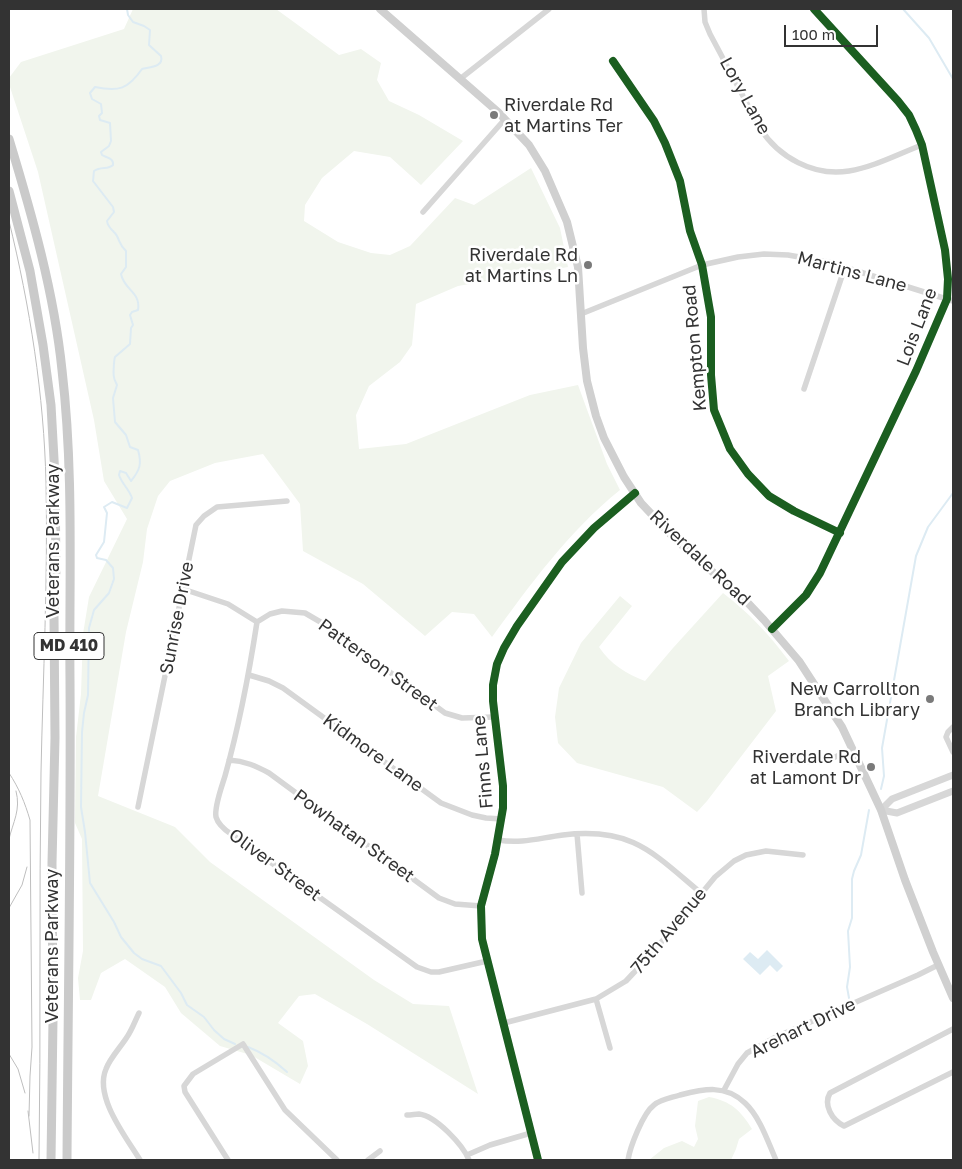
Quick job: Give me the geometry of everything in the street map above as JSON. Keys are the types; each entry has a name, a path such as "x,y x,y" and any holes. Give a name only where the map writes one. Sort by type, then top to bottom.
{"main road":[{"name":"Riverdale Road","path":"380,9 505,119 522,136 537,157 567,222 578,267 585,367 596,416 604,438 635,493 670,534 747,602 772,630 799,661 842,727 881,810 905,880 953,998"},
{"name":"Veterans Parkway","path":"9,139 30,208 48,285 62,368 69,450 70,719 67,1160"},
{"name":"Veterans Parkway","path":"9,191 30,271 43,344 51,405 55,477 51,1160"}],"street":[{"path":"460,79 549,9"},
{"name":"Lory Lane","path":"704,9 710,34 760,128 774,145 792,160 820,170 845,171 872,164 922,145"},
{"name":"Lois Lane","path":"772,630 810,590 840,533 950,300 946,256 922,145 912,122 902,105 814,9"},
{"name":"Kempton Road","path":"613,62 654,121 666,143 680,181 690,231 702,265 711,317 711,375 714,410 730,449 748,474 769,496 794,511 840,533"},
{"path":"423,212 505,119"},
{"name":"Martins Lane","path":"581,314 702,265 738,257 775,253 828,262 950,300"},
{"path":"804,389 845,267"},
{"name":"Finns Lane","path":"538,1160 482,939 481,906 502,819 503,786 494,717 493,692 495,674 504,648 512,634 570,553 600,523 635,493"},
{"name":"Sunrise Drive","path":"138,807 184,589 194,530 204,516 212,509 221,506 286,501"},
{"path":"184,589 228,604 257,622"},
{"name":"Patterson Street","path":"257,622 270,614 282,611 305,613 329,627 445,713 462,718 494,717"},
{"name":"Oliver Street","path":"257,622 249,675 216,816 220,824 231,834 417,967 431,972 439,972 487,961"},
{"name":"Kidmore Lane","path":"249,675 269,681 291,693 441,803 472,815 502,819"},
{"path":"953,727 946,737 953,752"},
{"path":"755,760 778,759 811,762 835,757 853,749"},
{"name":"Powhatan Street","path":"230,760 250,764 269,773 440,898 456,904 481,906"},
{"path":"881,810 892,799 953,775"},
{"path":"881,810 897,813 953,791"},
{"path":"498,840 524,842 576,834 610,835 636,843 660,859 701,893"},
{"path":"576,834 582,893"},
{"name":"75th Avenue","path":"504,1023 596,999 626,981 638,970 701,893 722,870 734,861 746,855 773,851 803,855"},
{"name":"Arehart Drive","path":"724,1090 738,1064 747,1053 776,1037 938,965"},
{"path":"596,999 610,1048"},
{"path":"139,1013 127,1037 105,1071 103,1087 109,1106 140,1160"},
{"path":"953,1028 830,1093 826,1099 827,1106 836,1122 844,1126 953,1072"},
{"path":"228,1160 185,1092 184,1086 193,1074 243,1044 285,1110 338,1160"},
{"path":"628,1160 632,1145 643,1122 655,1104 666,1099 697,1091 714,1089 724,1090 738,1097 752,1111 776,1160"},
{"path":"407,1115 421,1114 433,1120 454,1138 468,1158 490,1146 532,1133"},
{"path":"368,1160 380,1151"}],"shaded area":[{"path":"133,9 276,9 339,55 361,49 381,63 377,80 389,101 419,115 463,141 421,185 390,157 354,151 322,178 305,205 304,221 338,242 371,253 390,255 410,246 455,198 474,205 531,168 560,228 568,267 458,286 416,304 412,345 400,362 369,386 356,415 359,449 406,444 530,395 578,385 607,464 620,490 584,523 551,559 492,637 474,614 452,612 425,636 363,584 303,551 300,504 263,454 215,463 170,481 158,496 147,529 143,562 126,632 98,796 175,827 210,862 374,980 413,1004 449,1006 478,1094 367,1024 315,994 299,996 278,1023 303,1041 308,1066 300,1084 251,1055 220,1046 181,1013 165,987 125,959 101,973 91,1000 80,1000 78,978 83,951 82,839 75,823 76,737 81,694 83,634 89,597 127,519 104,481 94,420 38,172 9,84 9,78 21,62 124,29"},
{"path":"723,593 758,624 789,661 768,676 776,711 707,801 697,812 663,787 577,763 558,743 555,717 559,688 581,643 620,596 632,606 599,647 608,659 619,668 645,681"},
{"path":"767,950 783,966 777,972 770,965 760,975 743,959 750,952 758,959"},
{"path":"709,1097 723,1101 735,1108 752,1129 739,1139 731,1160 649,1160 664,1148 682,1141 694,1147 698,1139 695,1126 698,1101"}],"waterway":[{"path":"127,9 128,15 133,22 150,30 149,45 161,56 161,60 156,66 142,69 127,85 117,89 95,87 90,93 92,99 101,104 102,113 99,116 100,120 110,123 111,141 109,146 101,152 102,155 113,163 113,165 107,168 94,171 93,181 113,207 114,212 107,221 126,251 126,267 121,274 125,284 135,295 138,304 138,310 130,315 133,325 131,328 130,344 115,357 114,379 117,385 113,398 115,422 126,435 130,447 138,450 140,463 131,481 126,473 120,471 120,478 132,498 127,508 112,502 104,507 107,513 104,542 96,555 97,558 106,560 113,568 114,579 109,593 94,610 89,628 88,695 82,732 81,807 90,883 121,937 134,953 142,959 161,966 181,993 187,1005 204,1017 224,1039 235,1044"},
{"path":"903,9 929,38 953,79"},
{"path":"881,789 884,776 882,748 916,556 928,527 953,493"},
{"path":"849,998 847,987 850,967 848,931 852,918 852,879 861,855 869,810"},
{"path":"248,1047 269,1058 287,1072"}],"tram line":[{"path":"9,221 35,351 45,450 46,591 40,820 39,1160"},
{"path":"9,773 16,784 30,820 32,1047 29,1116"},
{"path":"9,839 18,804 16,791"},
{"path":"9,908 22,885 27,867"},
{"path":"9,1054 18,1069 25,1093"},
{"path":"28,1111 33,1153"}],"cycle path":[{"path":"772,629 806,595 820,573 916,371 947,299 948,279 945,250 922,145 916,130 909,115 898,101 814,9"},
{"path":"613,61 654,121 680,181 690,231 702,265 711,317 711,375 714,410 730,449 748,474 769,496 794,511 840,533"},
{"path":"538,1160 482,939 481,906 495,854 503,808 503,786 493,701 493,685 497,664 504,648 517,626 562,562 594,528 635,493"}],"place":[{"name":"Riverdale Rd at Martins Ter","path":"494,115"},
{"name":"Riverdale Rd at Martins Ln","path":"588,265"},
{"name":"New Carrollton Branch Library","path":"930,699"},
{"name":"Riverdale Rd at Lamont Dr","path":"871,767"}]}
